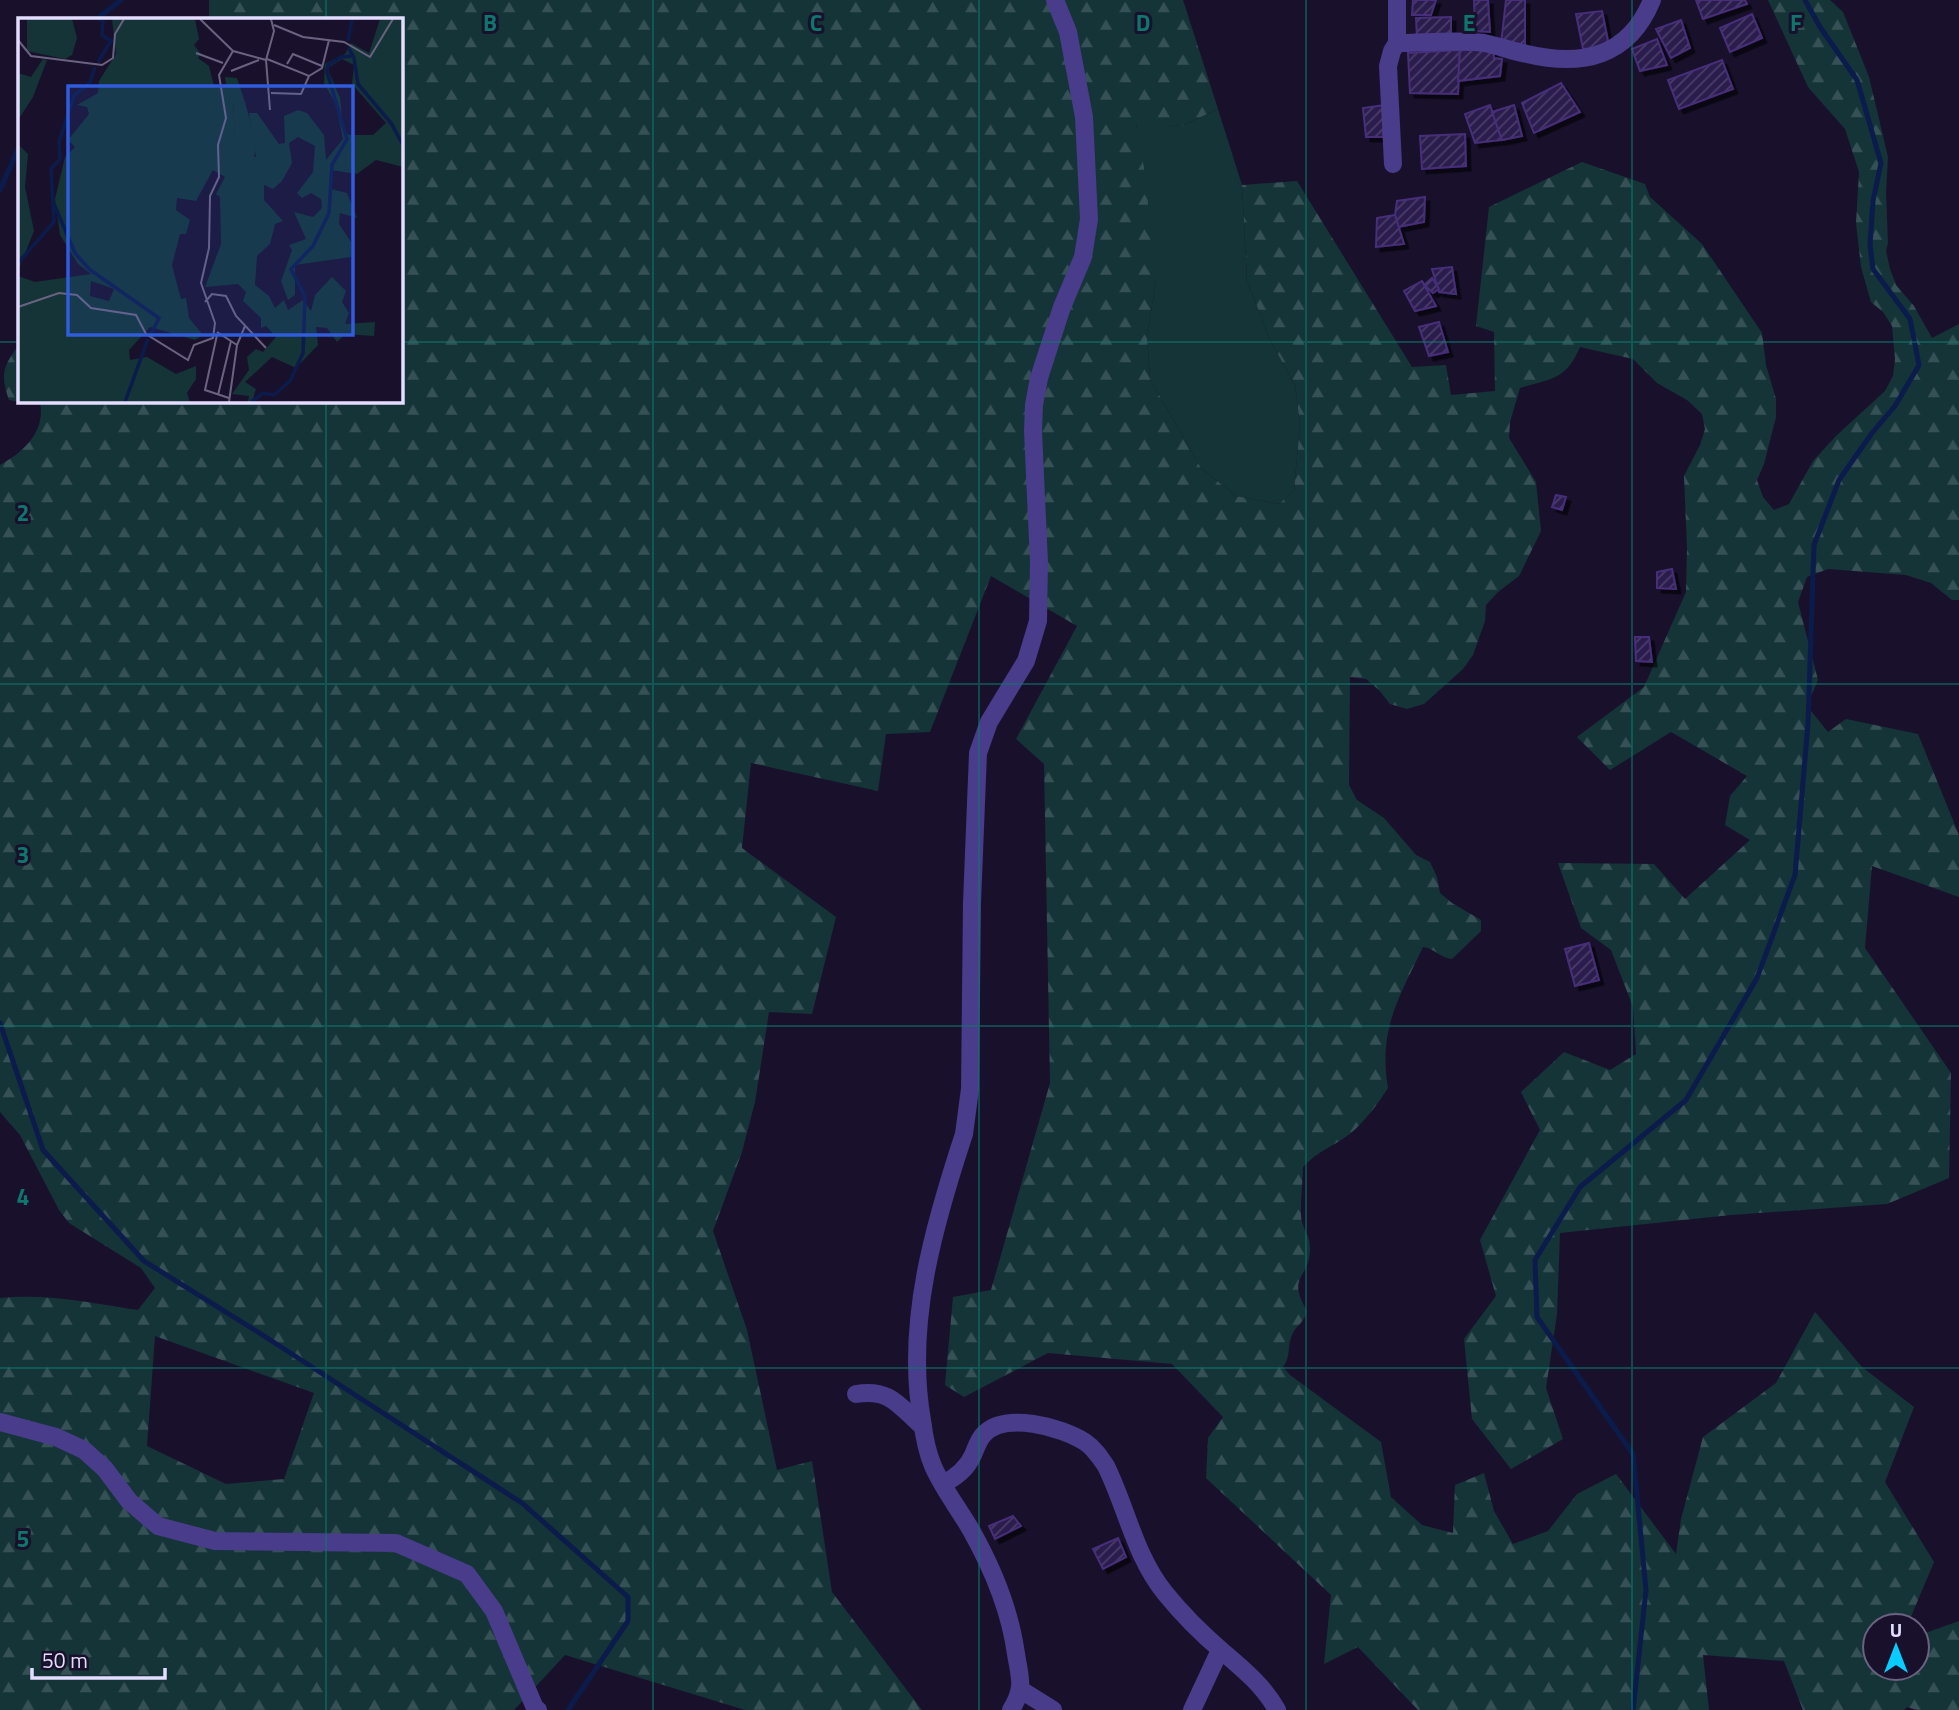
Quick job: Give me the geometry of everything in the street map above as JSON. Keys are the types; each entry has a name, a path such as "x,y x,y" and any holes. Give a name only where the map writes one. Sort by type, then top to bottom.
{"street":[{"path":"1026,1699 1013,1632 998,1583 971,1530 933,1467 923,1427 916,1372 920,1309 932,1244 964,1134 970,1089 972,903 978,753 989,722 1026,661 1038,621 1034,405 1039,378 1087,239 1089,194 1084,117 1070,40 1055,0"},
{"path":"1393,164 1388,66 1392,51 1398,43 1397,0"},
{"path":"1398,43 1483,43 1545,58 1575,60 1606,52 1621,44 1637,28 1652,0"},
{"path":"856,1394 876,1392 887,1396 923,1427"},
{"path":"0,1422 56,1437 84,1450 105,1469 129,1501 158,1526 215,1541 396,1543 467,1574 494,1611 538,1710"},
{"path":"943,1484 956,1477 968,1465 983,1434 992,1427 1016,1423 1052,1427 1087,1443 1099,1455 1116,1486 1144,1563 1167,1596 1220,1650 1255,1680 1277,1710"},
{"path":"1192,1710 1220,1650"},
{"path":"1011,1710 1026,1699"},
{"path":"1026,1699 1053,1710"}],"green space":[{"path":"209,0 1183,0 1218,109 1182,126 1136,124 1146,179 1155,288 1147,336 1150,379 1201,468 1236,496 1279,504 1294,490 1300,425 1295,385 1271,342 1247,281 1242,185 1297,181 1412,367 1446,365 1451,395 1495,391 1494,332 1476,326 1489,207 1582,162 1645,184 1650,197 1702,244 1762,333 1766,365 1776,399 1776,417 1757,480 1763,497 1774,510 1789,504 1813,461 1885,391 1893,376 1895,359 1892,326 1883,312 1871,302 1861,267 1856,223 1859,172 1845,129 1808,87 1768,0 1830,0 1843,12 1869,77 1888,157 1886,251 1896,285 1914,306 1932,338 1959,324 1959,600 1952,600 1931,583 1906,575 1828,569 1807,577 1798,602 1818,680 1807,706 1828,732 1846,719 1918,734 1959,835 1959,897 1872,866 1865,948 1951,1073 1949,1178 1887,1204 1731,1215 1560,1233 1557,1314 1546,1388 1563,1439 1511,1469 1472,1419 1464,1339 1496,1296 1480,1240 1540,1130 1521,1092 1564,1052 1610,1070 1636,1054 1633,1007 1611,950 1581,928 1558,863 1654,864 1685,899 1750,840 1725,825 1730,796 1747,776 1671,732 1610,770 1577,737 1644,687 1686,592 1684,476 1705,429 1702,414 1687,400 1657,383 1633,359 1580,347 1563,372 1549,380 1520,388 1510,422 1509,438 1536,482 1541,531 1519,576 1486,605 1485,621 1473,655 1463,669 1424,704 1407,709 1390,704 1366,679 1350,677 1349,785 1357,800 1384,818 1416,855 1430,862 1440,893 1481,920 1481,931 1452,959 1423,947 1399,998 1388,1031 1388,1088 1356,1128 1303,1167 1301,1217 1310,1249 1298,1290 1307,1311 1292,1335 1283,1367 1381,1442 1391,1497 1422,1525 1453,1533 1455,1485 1484,1473 1494,1511 1513,1544 1548,1531 1577,1494 1616,1474 1676,1554 1681,1519 1703,1437 1776,1383 1815,1312 1862,1367 1914,1407 1885,1482 1934,1562 1913,1612 1861,1612 1861,1682 1931,1682 1931,1631 1959,1621 1959,1710 1917,1710 1907,1707 1904,1710 1803,1710 1784,1661 1703,1655 1709,1710 1418,1710 1358,1647 1324,1664 1331,1595 1206,1478 1208,1438 1223,1417 1172,1364 1048,1353 964,1397 945,1385 953,1297 991,1290 1050,1083 1044,764 1016,739 1077,626 991,576 930,732 886,734 878,791 751,763 742,848 836,917 812,1014 769,1012 755,1102 742,1152 713,1231 747,1330 777,1470 812,1461 832,1592 922,1710 745,1710 565,1655 514,1710 0,1710 0,1298 52,1298 138,1310 155,1288 141,1268 69,1223 59,1210 20,1135 0,1112 0,465 25,447 40,422 40,402 402,402 402,18 209,18","holes":["155,1336 314,1393 284,1479 226,1484 147,1446"]},
{"path":"1218,109 1242,185 1247,281 1271,342 1295,385 1300,425 1294,490 1279,504 1236,496 1201,468 1150,379 1147,336 1155,288 1136,123 1182,126"},
{"path":"18,346 18,402 9,400 5,371"}],"building":[{"path":"1413,0 1436,0 1431,15 1412,15"},
{"path":"1474,0 1488,0 1490,32 1475,31"},
{"path":"1506,0 1525,0 1525,45 1501,44"},
{"path":"1696,0 1745,0 1747,4 1703,19"},
{"path":"1602,11 1609,46 1583,49 1576,14"},
{"path":"1752,14 1762,38 1730,52 1720,28"},
{"path":"1451,17 1451,37 1417,37 1416,18"},
{"path":"1681,20 1690,48 1671,58 1656,29"},
{"path":"1657,39 1667,65 1640,71 1632,49"},
{"path":"1460,50 1458,94 1410,93 1408,53"},
{"path":"1460,50 1493,50 1494,58 1502,59 1500,76 1458,81"},
{"path":"1722,60 1733,89 1679,109 1668,80"},
{"path":"1561,83 1580,112 1534,133 1522,103"},
{"path":"1385,105 1383,137 1366,137 1363,108"},
{"path":"1490,105 1502,140 1475,143 1465,114"},
{"path":"1514,105 1522,136 1502,140 1492,112"},
{"path":"1465,134 1466,166 1422,169 1420,136"},
{"path":"1425,197 1424,222 1398,227 1395,215 1397,201"},
{"path":"1395,215 1404,244 1376,247 1377,218"},
{"path":"1452,267 1456,294 1439,292 1432,269"},
{"path":"1432,278 1439,289 1433,293 1424,285"},
{"path":"1422,281 1436,306 1415,311 1404,291"},
{"path":"1439,322 1448,352 1429,356 1419,327"},
{"path":"1556,495 1566,497 1562,510 1552,507"},
{"path":"1672,569 1676,589 1657,588 1657,572"},
{"path":"1635,637 1649,637 1652,662 1636,661"},
{"path":"1589,943 1599,980 1575,986 1565,949"},
{"path":"1013,1516 1021,1526 995,1539 989,1526"},
{"path":"1118,1538 1126,1557 1103,1569 1093,1549"}],"waterway":[{"path":"98,18 121,0"},
{"path":"1633,1710 1646,1590 1633,1454 1537,1317 1535,1260 1580,1187 1686,1100 1757,978 1795,875 1808,724 1814,545 1839,480 1895,406 1919,365 1910,319 1873,269 1870,245 1873,201 1881,163 1857,80 1820,27 1805,0"},
{"path":"0,190 18,149"},
{"path":"0,1023 43,1150 144,1261 522,1503 628,1597 628,1621 568,1710"}]}
